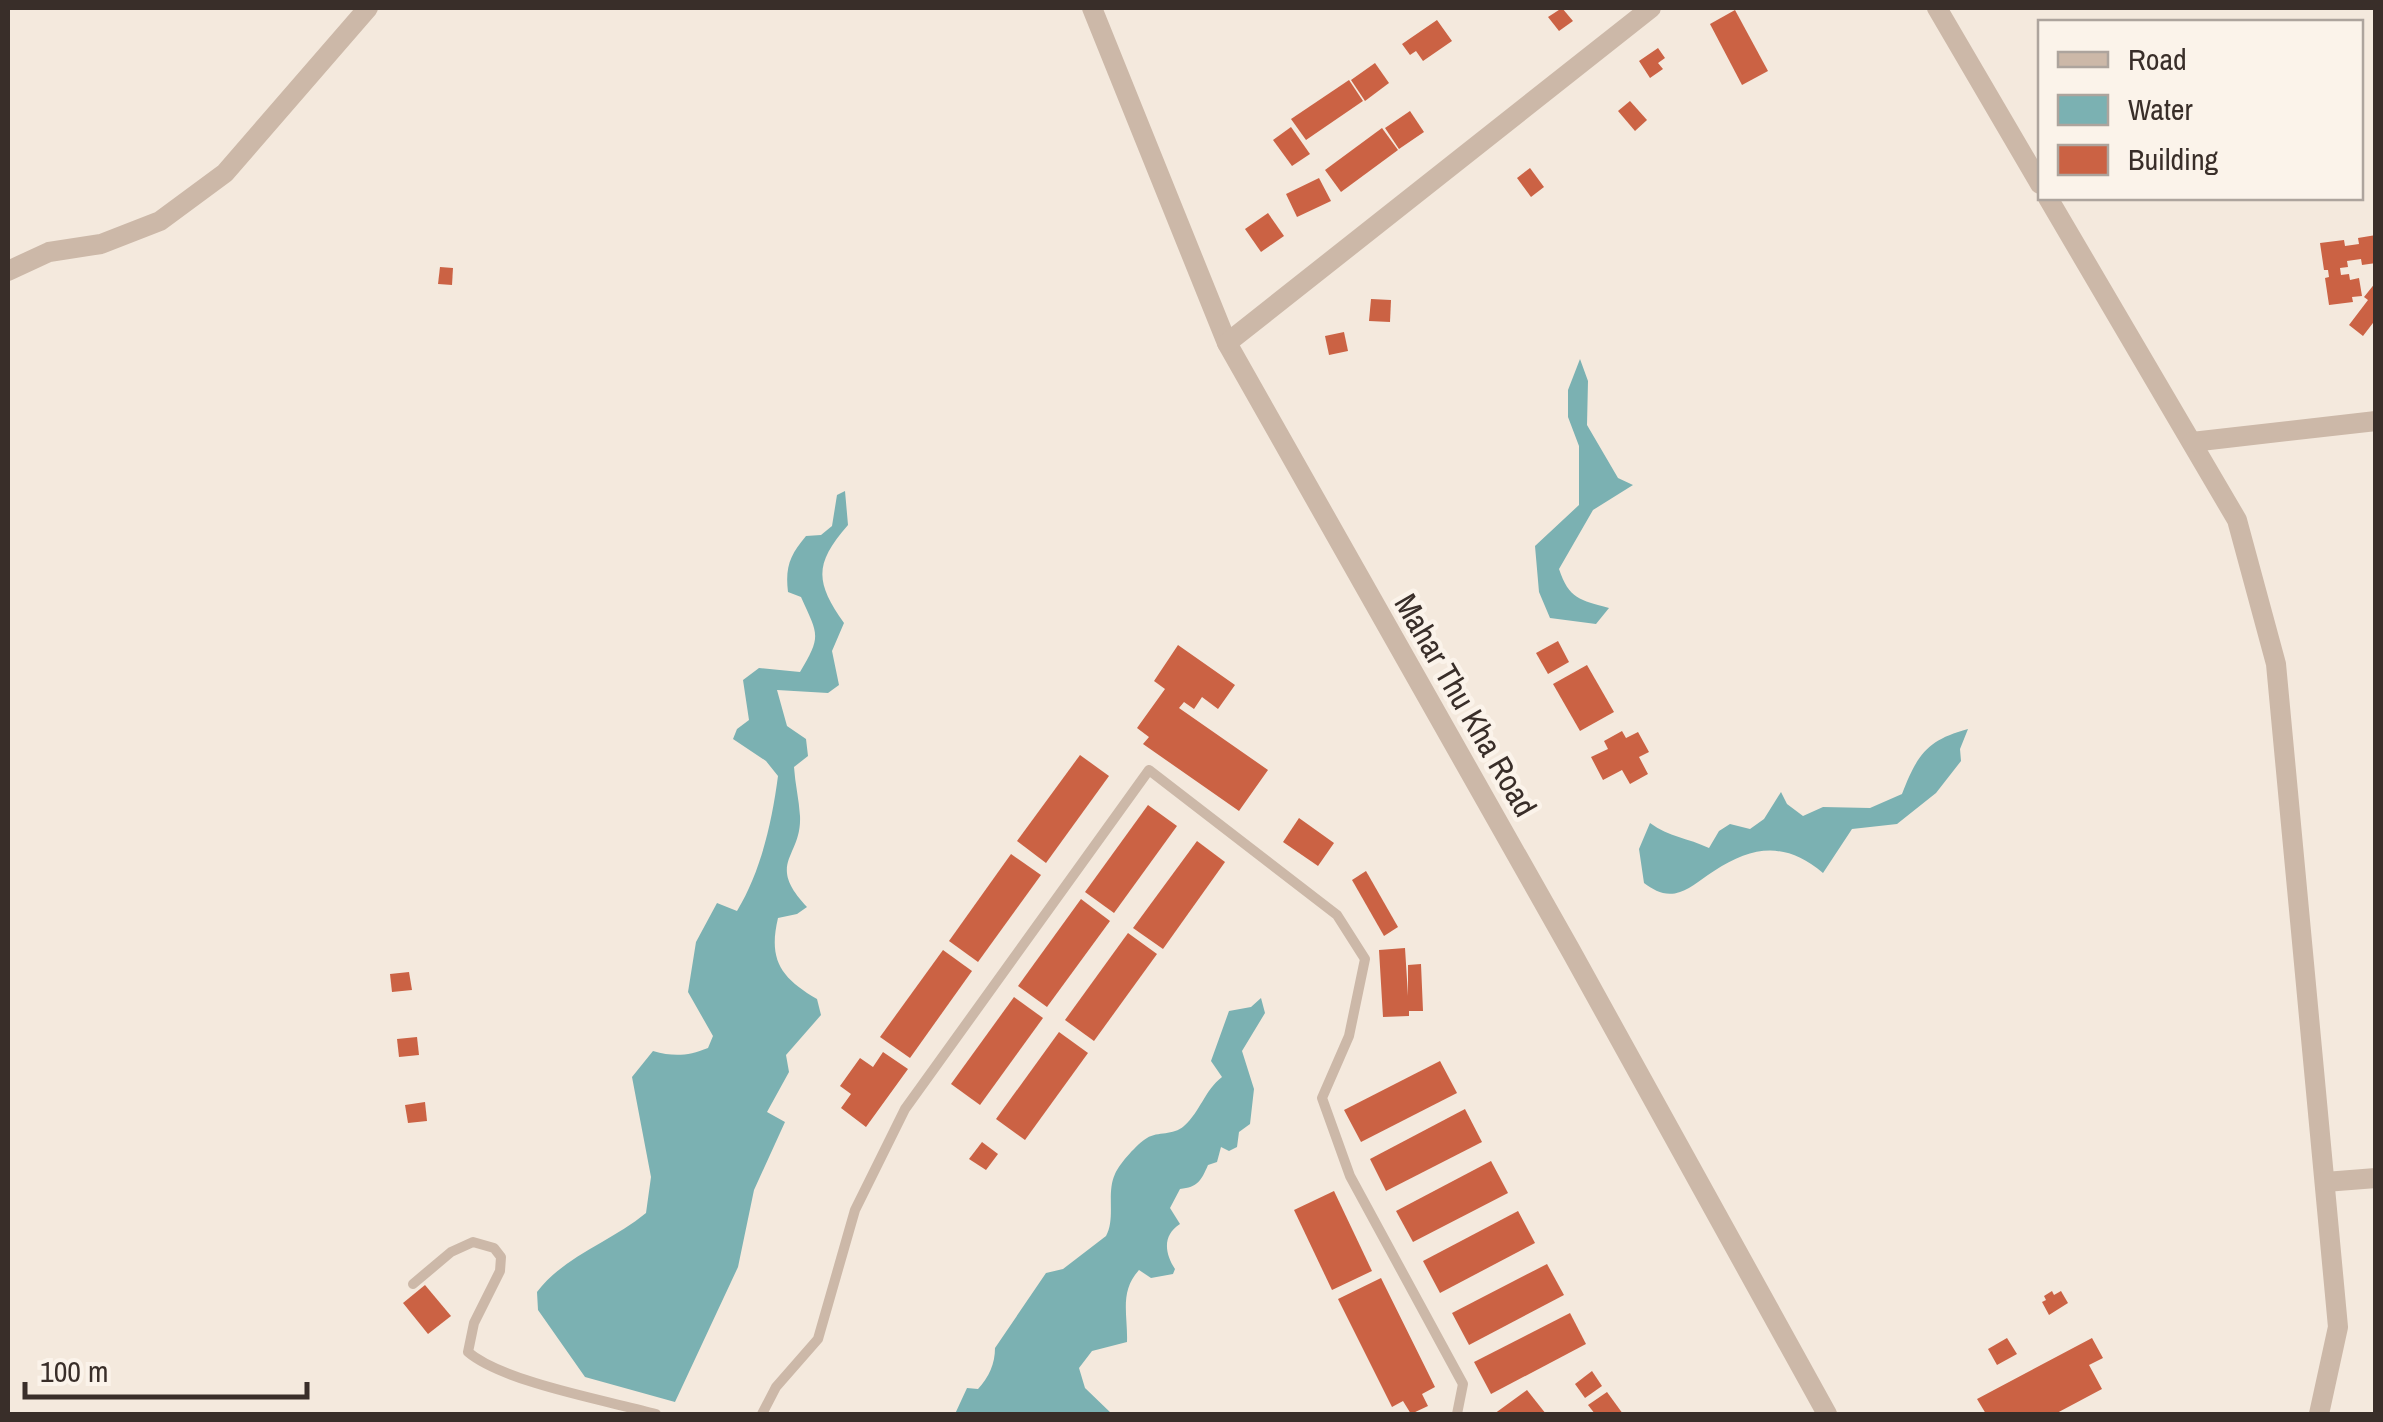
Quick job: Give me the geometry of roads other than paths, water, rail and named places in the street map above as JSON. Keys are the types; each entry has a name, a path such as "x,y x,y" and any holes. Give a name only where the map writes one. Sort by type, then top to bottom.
{"street":[{"path":"8,271 49,252 101,244 160,221 225,173 368,8"},
{"name":"Mahar Thu Kha Road","path":"1092,8 1227,343 1827,1414"},
{"path":"1227,343 1651,8"},
{"path":"1937,8 2038,181"},
{"path":"2049,200 2237,520 2276,664 2338,1327 2319,1414"},
{"path":"2192,442 2376,420"},
{"path":"2325,1182 2376,1178"}],"lane":[{"path":"762,1414 776,1387 818,1339 856,1210 906,1109 1148,770 1337,914 1366,959 1348,1036 1322,1098 1350,1176 1463,1384 1456,1414"},
{"path":"412,1284 451,1252 472,1242 494,1248 500,1256 500,1271 474,1323 468,1352 480,1362 512,1375 656,1414"}],"water":[{"path":"1580,359 1588,381 1587,425 1618,478 1633,485 1593,510 1559,569 1567,587 1577,597 1609,608 1596,624 1550,618 1539,592 1535,546 1579,505 1579,446 1568,417 1568,390"},
{"path":"845,491 848,525 829,551 822,573 828,596 844,623 832,651 839,685 828,693 777,690 787,726 806,739 808,756 794,767 800,816 787,870 788,880 807,907 778,918 776,957 786,975 817,999 821,1015 786,1055 789,1072 767,1112 785,1122 754,1190 738,1267 675,1402 585,1377 538,1310 537,1292 560,1269 646,1213 651,1177 632,1077 653,1051 694,1053 708,1048 713,1036 688,992 696,942 717,903 737,911 753,880 778,776 766,761 733,739 737,729 749,720 743,680 759,668 800,672 807,660 814,628 801,597 788,592 788,568 806,536 821,535 832,526 837,495"},
{"path":"1968,729 1960,749 1961,761 1936,793 1897,824 1852,829 1823,873 1796,856 1770,851 1729,862 1675,893 1661,892 1644,883 1639,849 1650,823 1709,848 1719,831 1730,824 1750,829 1764,819 1781,792 1787,804 1803,816 1823,807 1870,808 1902,794 1919,759 1933,744"},
{"path":"1261,998 1265,1013 1242,1051 1254,1089 1250,1124 1239,1132 1237,1147 1229,1151 1221,1147 1217,1162 1208,1165 1198,1182 1180,1189 1170,1208 1180,1224 1170,1233 1167,1244 1175,1269 1173,1274 1151,1278 1139,1270 1133,1278 1126,1304 1127,1342 1092,1351 1079,1368 1085,1388 1112,1414 955,1414 967,1388 978,1389 985,1380 993,1365 995,1348 1046,1273 1063,1269 1106,1236 1112,1181 1125,1159 1147,1138 1184,1126 1222,1077 1211,1061 1229,1011 1251,1007"}]}
